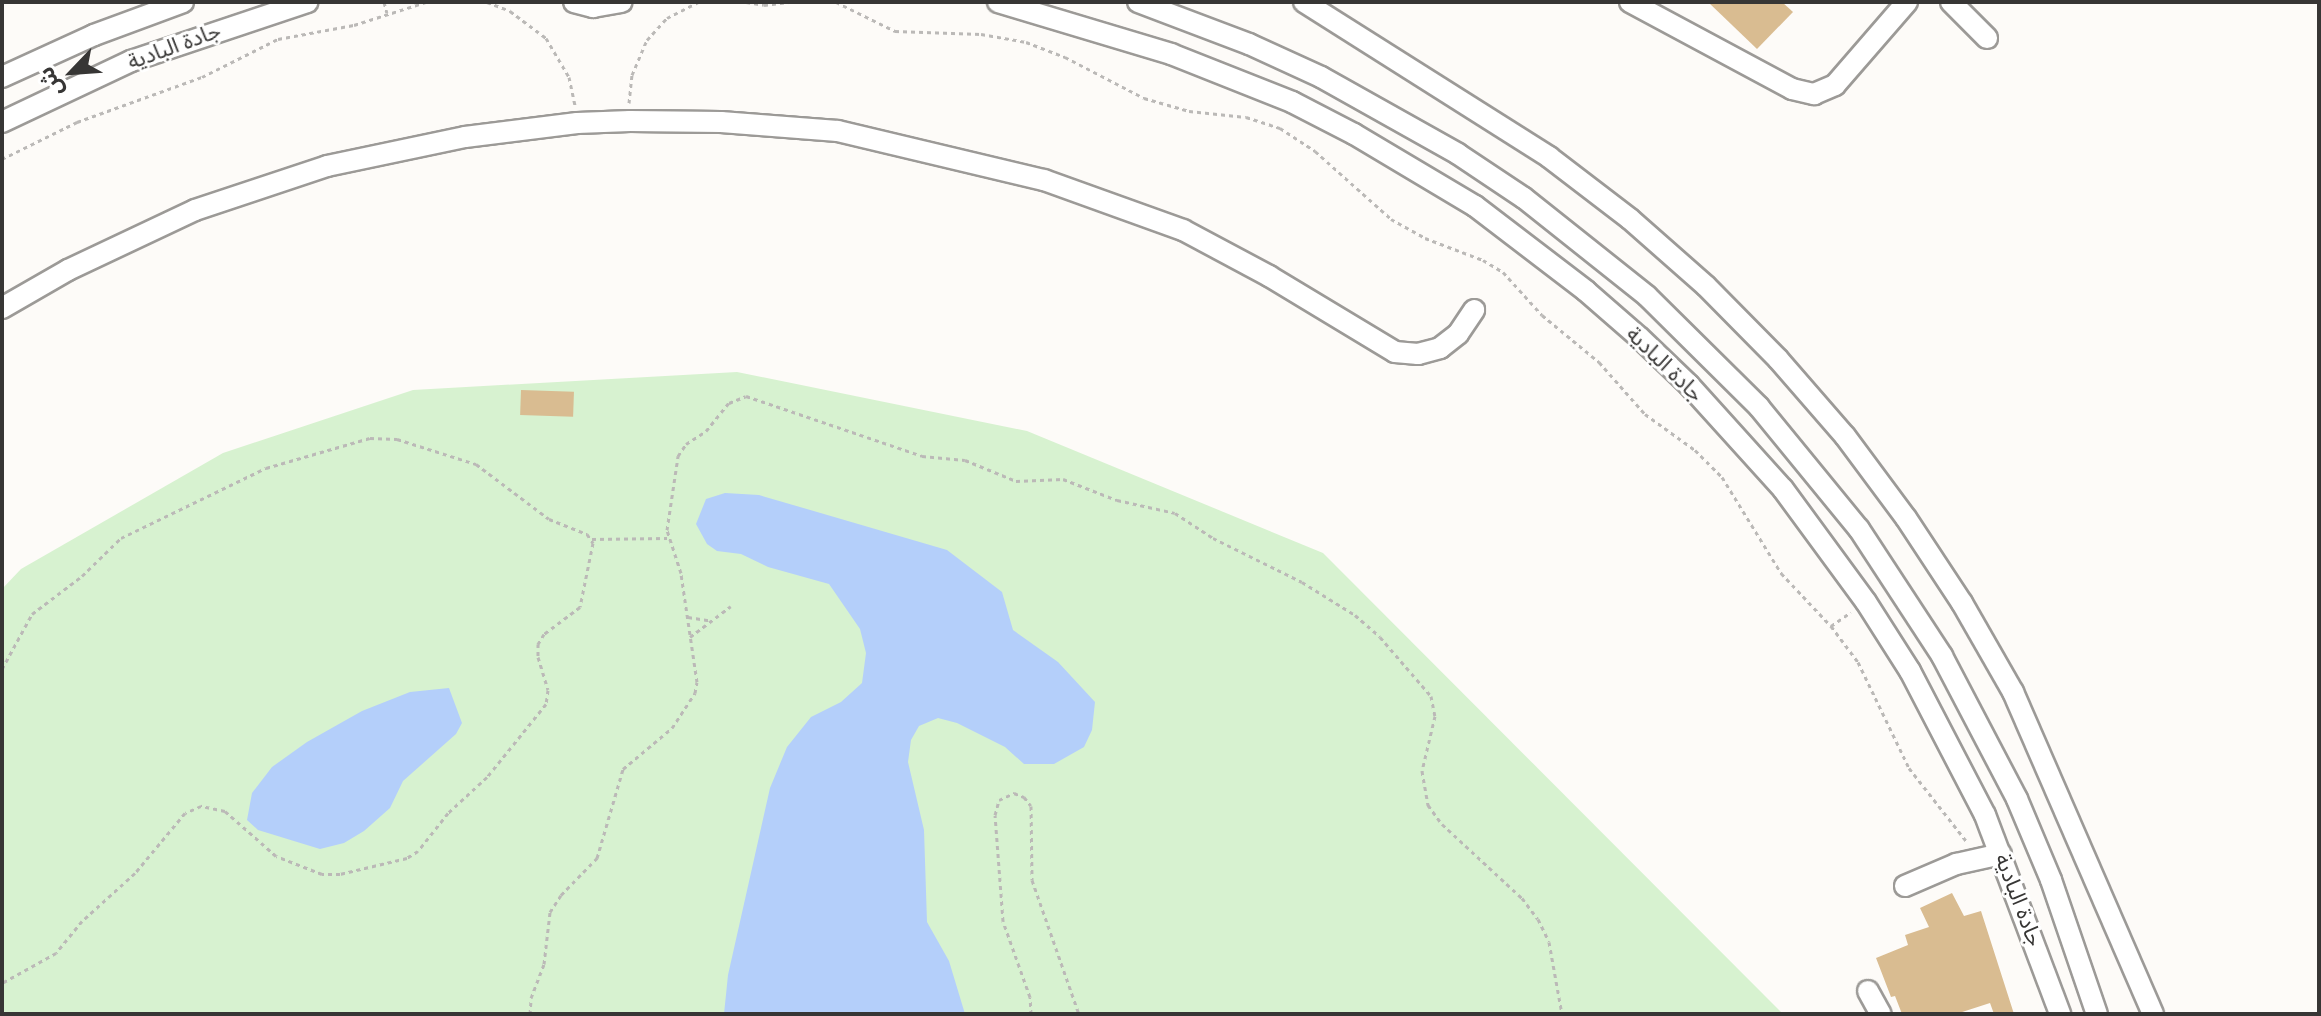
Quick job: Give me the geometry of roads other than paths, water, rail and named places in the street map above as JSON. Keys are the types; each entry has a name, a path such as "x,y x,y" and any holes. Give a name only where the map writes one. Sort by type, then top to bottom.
{"street":[{"name":"جادة البادية","path":"2,77 164,6 183,2"},
{"name":"جادة البادية","path":"2,122 131,61 307,2"},
{"path":"574,2 593,7 622,2"},
{"name":"جادة البادية","path":"998,2 1171,54 1292,102 1354,134 1475,206 1586,291 1689,385 1783,489 1866,602 1950,741 2001,854 2060,1014"},
{"name":"جادة البادية","path":"1138,2 1249,44 1321,77 1458,154 1524,198 1611,265 1705,350 1759,407 1859,529 1942,656 2017,799 2051,880 2097,1014"},
{"path":"1304,2 1549,157 1630,219 1747,328 1845,436 1906,518 1962,603 2013,692 2153,1014"},
{"path":"1630,2 1792,89 1814,94 1835,85 1907,2"},
{"path":"1951,2 1987,38"},
{"path":"2,308 130,238 260,186 396,149 577,123 630,121 721,122 838,131 1044,180 1183,230 1269,276 1395,352 1418,354 1440,348 1458,334 1474,310"},
{"path":"1905,886 1977,859 2001,854"},
{"path":"1868,991 1881,1014"}],"water":[{"path":"725,493 759,495 947,550 1002,592 1013,630 1058,662 1095,702 1092,730 1084,747 1054,764 1024,764 1005,747 957,723 938,718 919,726 911,740 908,762 924,830 927,922 949,961 965,1014 724,1014 728,975 770,788 787,747 811,717 841,702 862,683 866,653 860,629 829,584 768,567 741,554 717,551 707,544 696,524 706,499"},
{"path":"449,688 462,723 456,734 403,781 390,808 364,831 344,843 320,849 258,830 247,820 252,793 272,767 307,742 362,711 410,692"}]}
